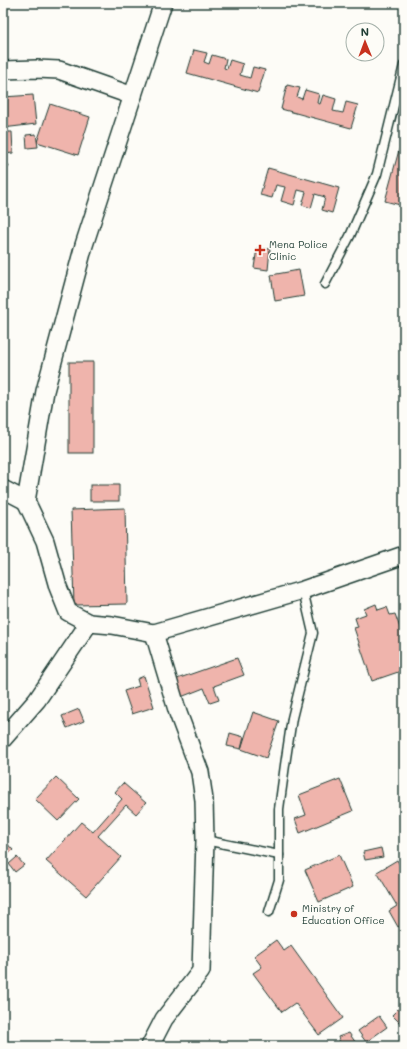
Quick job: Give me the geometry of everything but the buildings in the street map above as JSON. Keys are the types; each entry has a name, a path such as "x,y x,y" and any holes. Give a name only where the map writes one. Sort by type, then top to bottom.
{"street":[{"path":"163,3 84,245 47,383 26,501 45,541 58,587 68,612 89,624 154,633 303,590 404,555"},
{"path":"3,70 37,68 59,70 133,96"},
{"path":"3,489 26,501"},
{"path":"3,739 37,700 89,624"},
{"path":"150,1046 164,1019 201,971 205,840 204,800 200,772 178,713 154,633"}],"lane":[{"path":"325,284 350,236 377,174 404,65"},
{"path":"269,912 279,880 279,809 292,718 313,633 303,590"},
{"path":"205,840 279,855"}],"place":[{"name":"Mena Police Clinic","path":"260,250"},
{"name":"Ministry of Education Office","path":"294,914"}]}
